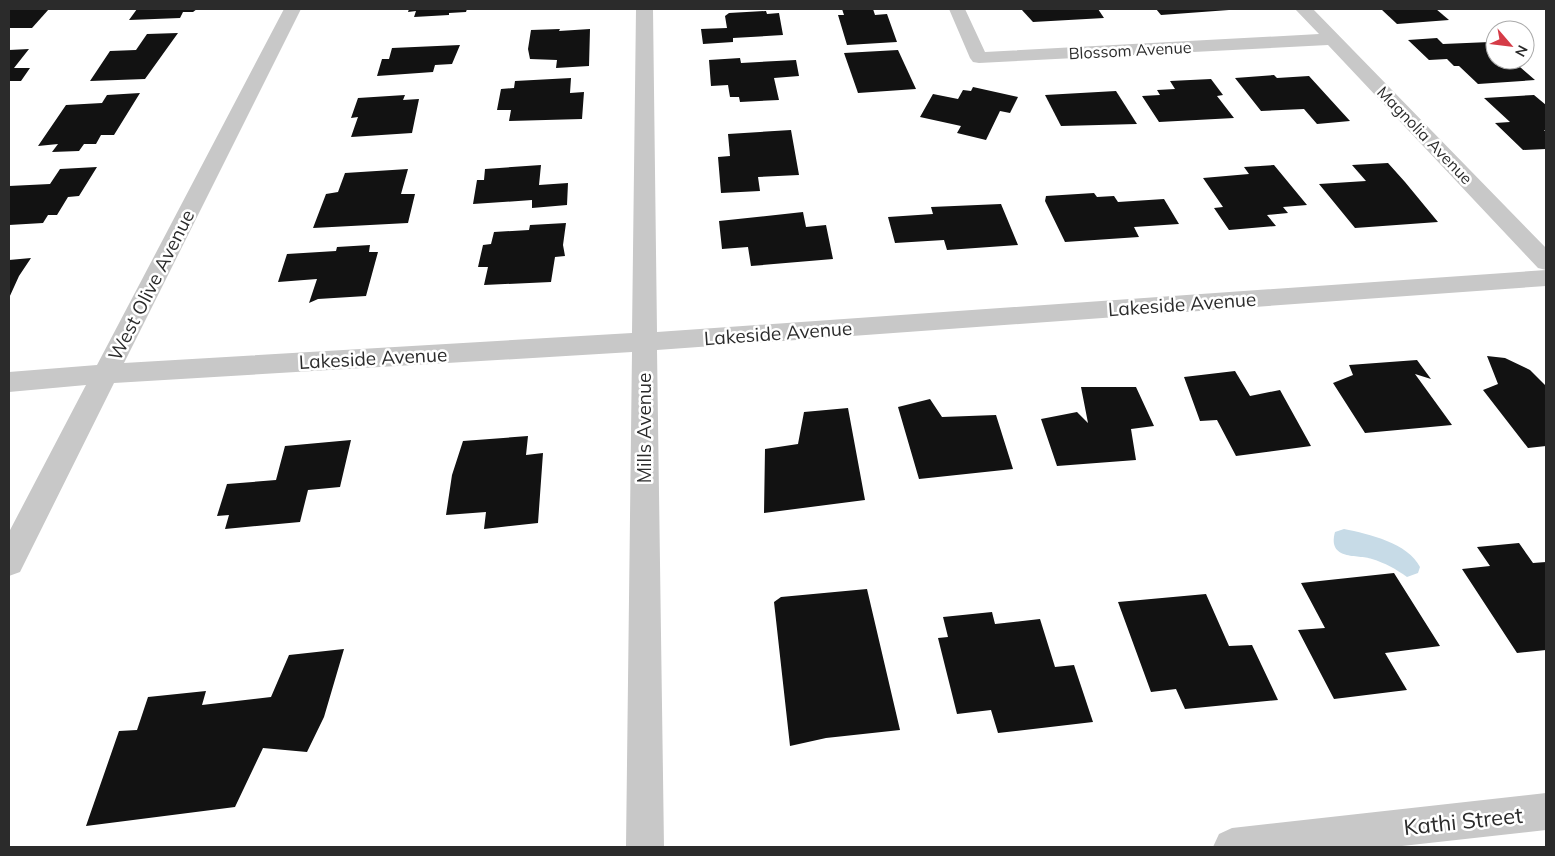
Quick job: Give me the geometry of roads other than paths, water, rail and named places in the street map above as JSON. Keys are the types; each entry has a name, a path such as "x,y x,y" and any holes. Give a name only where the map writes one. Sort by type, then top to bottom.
{"street":[{"name":"West Olive Avenue","path":"9,562 292,9"},
{"name":"Mills Avenue","path":"644,9 645,847"},
{"name":"Blossom Avenue","path":"957,9 979,58 1334,39"},
{"name":"Magnolia Avenue","path":"1304,9 1546,262"},
{"name":"Lakeside Avenue","path":"9,382 105,374 643,342 1546,278"},
{"name":"Kathi Street","path":"1232,847 1546,812"}],"water":[{"path":"1344,529 1376,537 1397,546 1414,559 1420,567 1418,573 1407,577 1390,566 1377,561 1340,552 1335,548 1335,532"}]}
